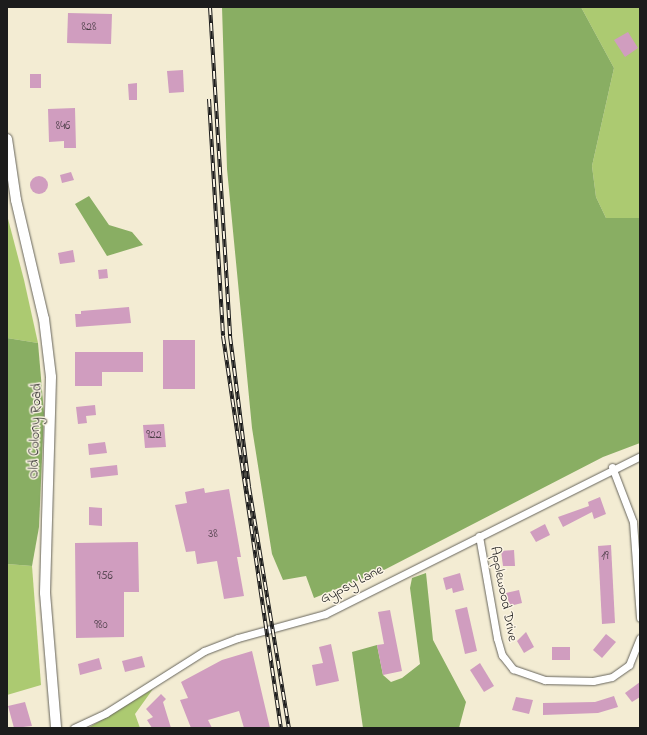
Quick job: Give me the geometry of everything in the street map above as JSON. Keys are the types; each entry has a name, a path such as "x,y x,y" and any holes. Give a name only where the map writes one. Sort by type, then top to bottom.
{"main road":[{"name":"Old Colony Road","path":"7,138 16,200 44,319 51,377 45,593 56,728"}],"street":[{"name":"Gypsy Lane","path":"74,728 106,713 204,651 238,638 325,614 612,467 640,456"},
{"path":"612,467 633,522 640,618"},
{"name":"Applewood Drive","path":"478,536 497,638 502,655 513,669 545,680 593,681 612,677 628,665 640,638"}],"green space":[{"path":"222,7 581,7 614,68 592,166 596,197 606,218 640,218 640,443 603,457 384,570 314,598 306,576 283,580 272,554 252,428 227,169"},
{"path":"581,7 640,7 640,218 606,218 596,197 592,166 614,68"},
{"path":"89,196 109,225 132,232 143,245 107,256 75,204"},
{"path":"7,215 24,280 38,343 7,338"},
{"path":"7,338 38,343 44,413 39,527 32,566 7,564"},
{"path":"7,564 32,566 41,685 7,695"},
{"path":"426,573 433,640 466,702 459,728 363,728 352,652 377,645 383,675 391,682 402,678 420,664 410,588 412,578"},
{"path":"153,689 135,714 140,728 88,728"}],"building":[{"path":"68,13 112,14 111,44 67,43"},
{"path":"628,32 638,48 625,57 614,40"},
{"path":"183,70 184,92 169,93 167,71"},
{"path":"30,74 41,74 41,88 30,88"},
{"path":"137,83 137,100 129,100 128,84"},
{"path":"75,108 76,148 64,148 64,141 49,142 48,109"},
{"path":"71,172 74,180 62,183 60,175"},
{"path":"39,176 45,179 48,185 45,191 39,194 33,191 30,185 33,179"},
{"path":"73,250 75,262 60,264 58,253"},
{"path":"107,269 108,278 99,279 98,270"},
{"path":"129,307 131,323 76,327 75,314 81,314 81,311"},
{"path":"163,340 195,340 195,389 163,389"},
{"path":"75,352 143,352 143,372 102,372 102,386 75,386"},
{"path":"95,405 96,415 86,416 87,423 78,424 76,407"},
{"path":"164,424 166,447 145,448 143,425"},
{"path":"105,442 107,453 89,455 88,444"},
{"path":"117,465 118,475 91,478 90,468"},
{"path":"204,488 205,493 229,489 241,557 237,557 244,596 224,599 217,561 197,564 195,551 186,552 175,505 187,503 185,492"},
{"path":"600,497 606,514 594,519 592,512 563,527 558,517 589,506 588,502"},
{"path":"89,507 102,508 102,526 89,525"},
{"path":"545,524 550,535 536,542 530,532"},
{"path":"138,542 139,592 124,592 124,637 76,638 75,543"},
{"path":"611,545 615,623 602,624 598,546"},
{"path":"514,550 515,566 503,566 501,551"},
{"path":"460,573 464,590 453,593 452,588 446,590 443,578"},
{"path":"519,590 522,603 510,606 506,593"},
{"path":"467,607 477,651 465,654 455,610"},
{"path":"390,610 402,671 383,675 377,645 384,644 378,612"},
{"path":"526,632 534,647 524,653 517,641"},
{"path":"606,634 616,642 602,658 593,650"},
{"path":"331,644 339,681 316,686 312,665 323,663 319,647"},
{"path":"552,647 570,647 570,660 552,660"},
{"path":"252,651 270,728 244,728 239,711 208,720 212,728 191,728 180,700 188,698 181,682 222,660"},
{"path":"142,656 145,667 125,672 122,661"},
{"path":"99,658 102,669 80,675 78,664"},
{"path":"480,663 494,686 484,692 470,670"},
{"path":"640,682 640,697 632,702 625,693"},
{"path":"161,694 166,699 163,702 171,728 152,728 147,720 153,717 146,709"},
{"path":"614,696 618,707 598,713 543,715 543,703 595,702"},
{"path":"516,697 533,700 529,714 512,710"},
{"path":"25,702 32,726 14,728 8,706"}],"railway":[{"path":"210,7 230,336 249,487 289,728"},
{"path":"209,99 223,336 281,728"}]}
